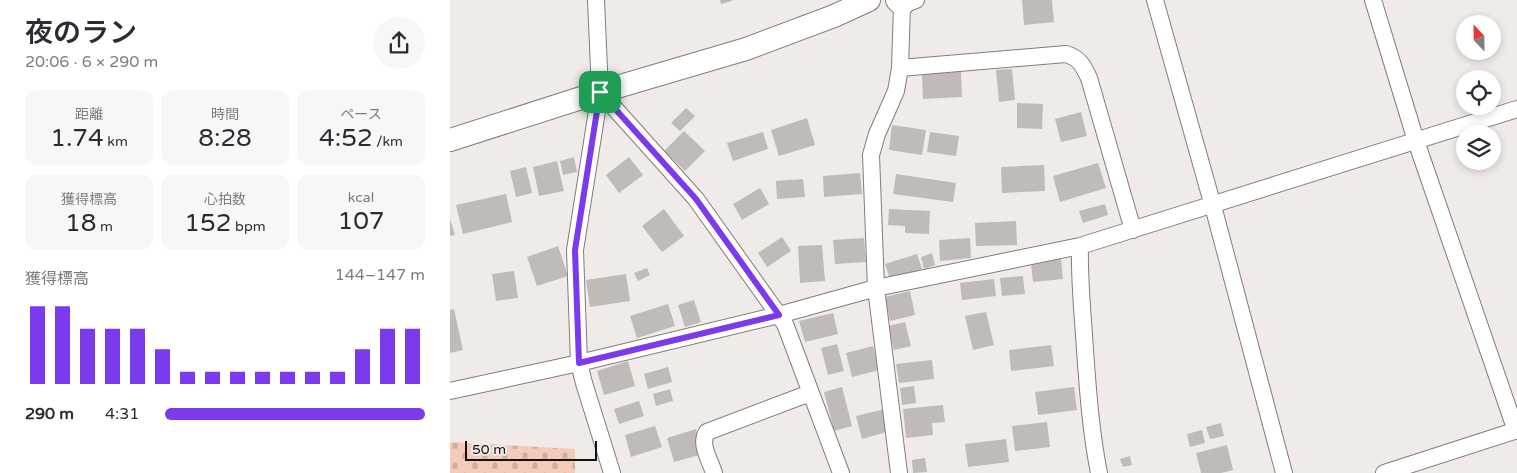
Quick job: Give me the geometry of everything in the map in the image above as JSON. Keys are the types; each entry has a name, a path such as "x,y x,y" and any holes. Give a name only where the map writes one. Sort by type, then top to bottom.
{"street":[{"path":"596,0 600,92 575,250 579,363 612,473"},
{"path":"450,140 600,92 746,49 834,16 869,0"},
{"path":"1155,0 1213,206 1284,473"},
{"path":"1373,0 1416,141 1516,431 1384,473"},
{"path":"899,473 876,288 871,154 877,134 896,91 900,68 905,2"},
{"path":"900,68 1066,54 1076,57 1083,65 1089,78 1133,230"},
{"path":"600,92 696,199 785,324 840,473"},
{"path":"450,391 579,363 779,315 876,288 1080,246 1213,206 1517,109"},
{"path":"1080,246 1080,272 1090,409 1099,473"},
{"path":"714,473 703,443 707,432 810,393"}],"green space":[{"path":"450,442 575,449 575,473 450,473"}],"building":[{"path":"720,0 732,0 732,1 721,4"},
{"path":"1022,0 1052,0 1054,22 1024,25"},
{"path":"1012,69 1015,100 999,102 996,70"},
{"path":"961,72 962,97 923,99 922,73"},
{"path":"1017,103 1043,104 1042,129 1017,128"},
{"path":"686,108 695,116 680,131 671,123"},
{"path":"1081,112 1087,136 1061,142 1055,119"},
{"path":"807,118 815,145 779,156 771,130"},
{"path":"892,125 926,130 922,155 889,150"},
{"path":"684,131 705,151 685,171 664,151"},
{"path":"763,132 768,149 733,161 727,143"},
{"path":"930,132 959,136 956,156 927,152"},
{"path":"574,157 577,172 563,175 560,161"},
{"path":"629,157 643,175 619,193 606,175"},
{"path":"557,161 564,191 539,196 533,167"},
{"path":"1098,163 1106,188 1060,202 1053,176"},
{"path":"1044,165 1045,191 1002,193 1001,167"},
{"path":"526,167 532,193 516,197 510,171"},
{"path":"860,173 862,194 824,197 823,176"},
{"path":"896,174 956,183 953,202 893,194"},
{"path":"803,179 805,197 777,199 776,181"},
{"path":"760,188 769,204 742,220 733,204"},
{"path":"506,194 512,222 463,234 456,205"},
{"path":"1105,204 1108,215 1083,223 1079,211"},
{"path":"664,209 684,236 662,252 642,226"},
{"path":"889,209 930,211 929,234 905,233 905,226 888,225"},
{"path":"450,219 455,235 450,236"},
{"path":"1016,221 1017,245 976,246 975,223"},
{"path":"782,237 791,251 767,267 758,253"},
{"path":"864,238 866,262 835,264 833,240"},
{"path":"970,238 971,258 940,261 939,240"},
{"path":"822,245 825,281 800,283 798,246"},
{"path":"558,246 568,276 537,286 527,257"},
{"path":"932,253 935,265 924,269 921,257"},
{"path":"917,254 922,269 890,279 885,264"},
{"path":"1061,259 1063,279 1033,282 1031,262"},
{"path":"647,268 650,275 638,281 634,273"},
{"path":"514,271 518,298 496,301 492,274"},
{"path":"626,274 630,301 590,307 586,280"},
{"path":"1023,276 1025,294 1002,296 1000,278"},
{"path":"994,279 996,296 962,300 960,283"},
{"path":"910,291 915,315 890,321 885,297"},
{"path":"694,300 701,322 685,327 678,305"},
{"path":"668,304 675,326 637,338 630,316"},
{"path":"454,309 463,350 450,353 450,310"},
{"path":"986,312 994,345 973,350 965,316"},
{"path":"833,313 838,334 805,342 799,321"},
{"path":"905,322 911,346 894,350 888,326"},
{"path":"837,344 844,371 828,375 821,348"},
{"path":"1051,345 1054,366 1011,371 1009,350"},
{"path":"873,346 879,370 852,377 846,353"},
{"path":"932,360 934,379 899,383 896,364"},
{"path":"628,361 635,386 604,395 597,371"},
{"path":"668,367 672,382 648,389 644,374"},
{"path":"914,386 916,403 902,405 900,388"},
{"path":"842,387 852,426 834,431 824,392"},
{"path":"1074,387 1077,410 1038,415 1035,392"},
{"path":"670,389 673,401 656,406 653,394"},
{"path":"639,401 644,416 619,424 614,409"},
{"path":"943,405 945,422 932,423 933,435 906,438 903,409"},
{"path":"885,409 890,431 862,439 856,416"},
{"path":"1047,422 1050,447 1015,451 1012,426"},
{"path":"1221,423 1224,436 1210,439 1206,427"},
{"path":"655,426 662,447 631,457 625,435"},
{"path":"696,429 703,454 674,462 667,438"},
{"path":"1202,430 1205,443 1190,447 1187,434"},
{"path":"1006,439 1009,462 968,467 965,444"},
{"path":"1227,445 1233,470 1221,473 1201,473 1196,453"},
{"path":"1130,456 1132,465 1123,467 1120,459"},
{"path":"925,458 927,472 913,473 912,460"}],"route":[{"path":"600,92 696,199 779,315 579,363 575,250 600,92"}]}
